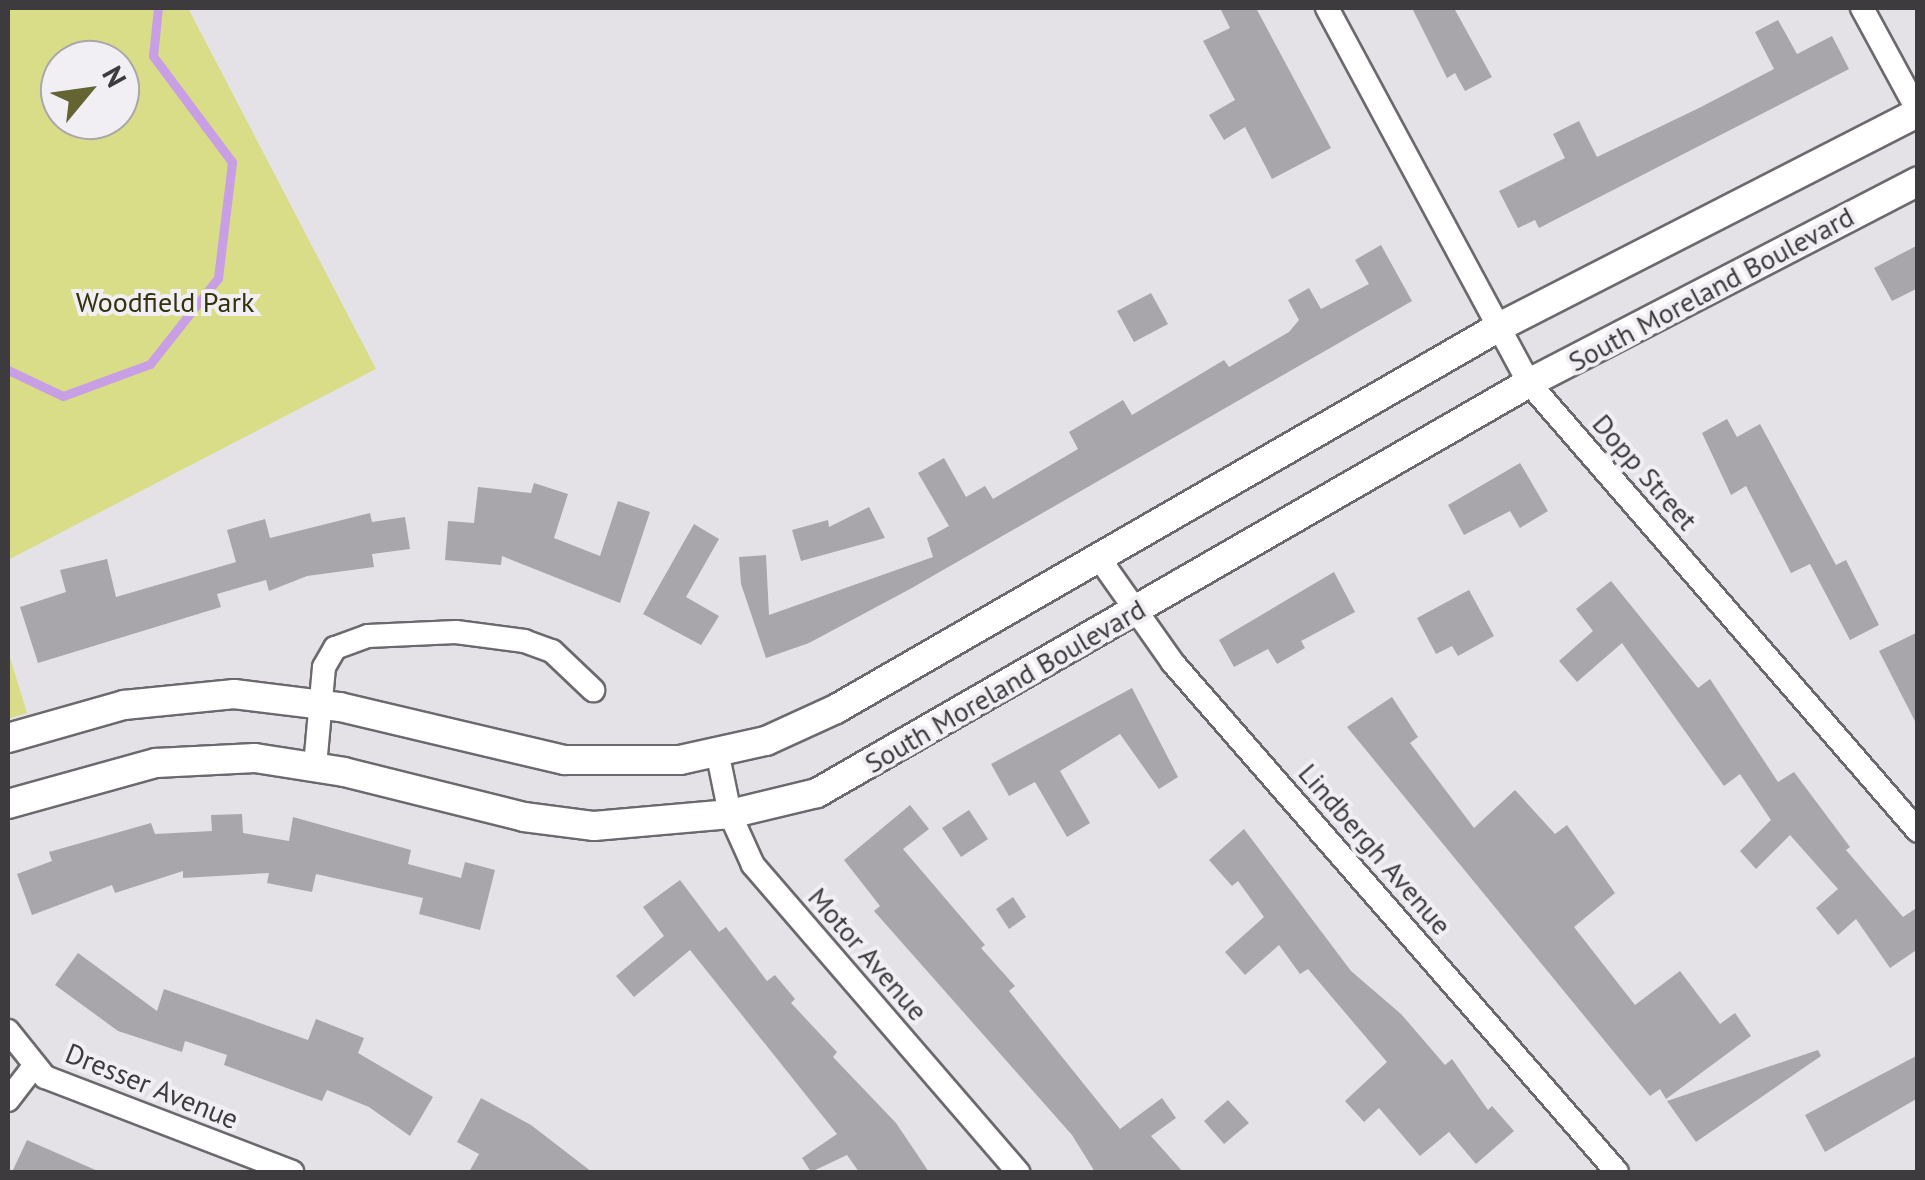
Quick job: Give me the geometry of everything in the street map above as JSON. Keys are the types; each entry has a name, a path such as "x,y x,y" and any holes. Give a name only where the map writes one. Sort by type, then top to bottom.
{"street":[{"name":"Dopp Street","path":"1327,8 1530,384 1918,831"},
{"path":"8,738 164,698 251,695 320,704 565,760 680,760 766,740 820,717 1499,327 1918,112 1862,8"},
{"name":"South Moreland Boulevard","path":"8,804 156,763 255,758 315,766 542,820 626,826 730,814 817,793 1530,384 1918,181"},
{"name":"Lindbergh Avenue","path":"1098,558 1132,611 1617,1172"},
{"path":"315,766 324,667 336,648 396,632 524,641 552,652 594,690"},
{"name":"Motor Avenue","path":"717,751 730,814 752,865 1018,1172"},
{"name":"Dresser Avenue","path":"8,1031 45,1078 292,1172"},
{"path":"8,1100 35,1065"}],"green space":[{"name":"Woodfield Park","path":"8,8 188,8 376,369 8,560"},
{"path":"8,651 27,713 8,719"}],"building":[{"path":"1220,8 1256,8 1331,148 1272,179 1245,127 1224,140 1209,115 1235,100 1203,41 1230,28"},
{"path":"1412,8 1454,8 1492,77 1465,91 1455,73 1447,78"},
{"path":"1778,20 1797,54 1832,36 1849,69 1539,228 1535,220 1518,228 1499,191 1565,158 1553,134 1579,121 1597,157 1699,108 1774,69 1755,32"},
{"path":"1381,245 1412,301 910,589 809,643 766,658 741,584 739,557 766,555 769,615 933,557 927,538 949,526 918,473 944,458 966,497 985,486 993,499 1078,449 1069,432 1123,400 1132,415 1224,360 1229,367 1289,332 1299,320 1288,300 1309,288 1321,309 1369,284 1355,260"},
{"path":"1918,245 1918,288 1892,301 1874,268"},
{"path":"1151,293 1168,324 1134,342 1117,311"},
{"path":"1727,419 1737,437 1760,424 1836,565 1846,560 1879,625 1850,640 1810,564 1791,573 1746,486 1731,495 1702,433"},
{"path":"1520,463 1548,511 1520,528 1510,511 1464,535 1448,505"},
{"path":"534,483 568,494 554,538 600,556 618,501 650,512 620,603 502,556 501,565 445,560 448,521 474,523 478,487 531,493"},
{"path":"869,507 885,538 801,561 792,530 828,520 829,527"},
{"path":"370,513 372,522 405,517 410,549 372,554 374,567 307,576 269,591 266,580 217,594 221,607 38,663 20,607 66,592 60,570 107,559 116,597 236,562 227,530 265,519 270,538"},
{"path":"694,524 719,539 686,597 719,616 701,645 643,614"},
{"path":"1334,572 1355,612 1301,641 1305,648 1277,664 1268,649 1234,667 1219,640"},
{"path":"1611,581 1698,688 1710,679 1778,782 1794,772 1850,847 1846,850 1903,917 1918,907 1918,949 1890,968 1856,919 1838,935 1816,908 1838,889 1790,835 1756,869 1740,851 1771,820 1740,774 1724,786 1622,643 1577,682 1559,661 1593,631 1576,609"},
{"path":"1469,590 1494,636 1458,656 1452,646 1436,654 1417,618"},
{"path":"1918,632 1918,727 1879,651"},
{"path":"1132,688 1178,777 1159,789 1120,734 1060,771 1090,823 1067,837 1035,782 1009,796 991,764"},
{"path":"1392,697 1418,737 1410,743 1474,828 1515,790 1555,834 1567,825 1615,893 1574,927 1635,1005 1680,971 1720,1024 1735,1013 1751,1036 1666,1099 1660,1089 1650,1096 1347,727"},
{"path":"910,805 929,829 903,849 985,945 981,948 1015,986 1009,991 1120,1129 1162,1098 1176,1118 1151,1136 1183,1172 1095,1172 1072,1135 874,911 880,906 844,860"},
{"path":"969,810 988,839 961,857 942,828"},
{"path":"242,814 243,833 289,841 293,817 411,850 408,864 461,878 465,862 495,870 480,930 419,914 423,898 316,874 312,892 267,883 269,873 183,878 183,871 115,893 112,885 32,915 17,874 52,861 49,852 151,823 155,834 212,831 211,815"},
{"path":"1244,829 1351,971 1401,1014 1445,1065 1452,1059 1488,1110 1492,1106 1514,1131 1476,1164 1449,1132 1420,1156 1379,1108 1364,1122 1345,1101 1387,1062 1308,969 1300,974 1279,945 1245,975 1225,952 1264,917 1238,881 1232,886 1209,860"},
{"path":"680,880 719,932 726,927 767,981 775,975 795,999 791,1003 837,1052 833,1057 896,1123 929,1172 859,1172 847,1155 811,1172 802,1158 837,1134 690,950 634,997 616,976 664,936 643,907"},
{"path":"1013,897 1026,917 1009,929 996,909"},
{"path":"78,953 157,1011 164,989 308,1040 316,1019 364,1038 358,1053 433,1097 410,1136 369,1107 327,1090 322,1101 224,1065 227,1055 185,1041 182,1052 118,1031 55,985"},
{"path":"1818,1050 1821,1056 1696,1142 1667,1101"},
{"path":"1918,1055 1918,1098 1825,1152 1805,1115"},
{"path":"481,1098 531,1125 592,1172 469,1172 479,1154 457,1142"},
{"path":"1228,1100 1249,1123 1224,1144 1204,1121"},
{"path":"27,1140 100,1172 12,1172"}],"waterway":[{"path":"8,370 63,396 150,364 218,278 232,162 153,56 158,8"}]}
